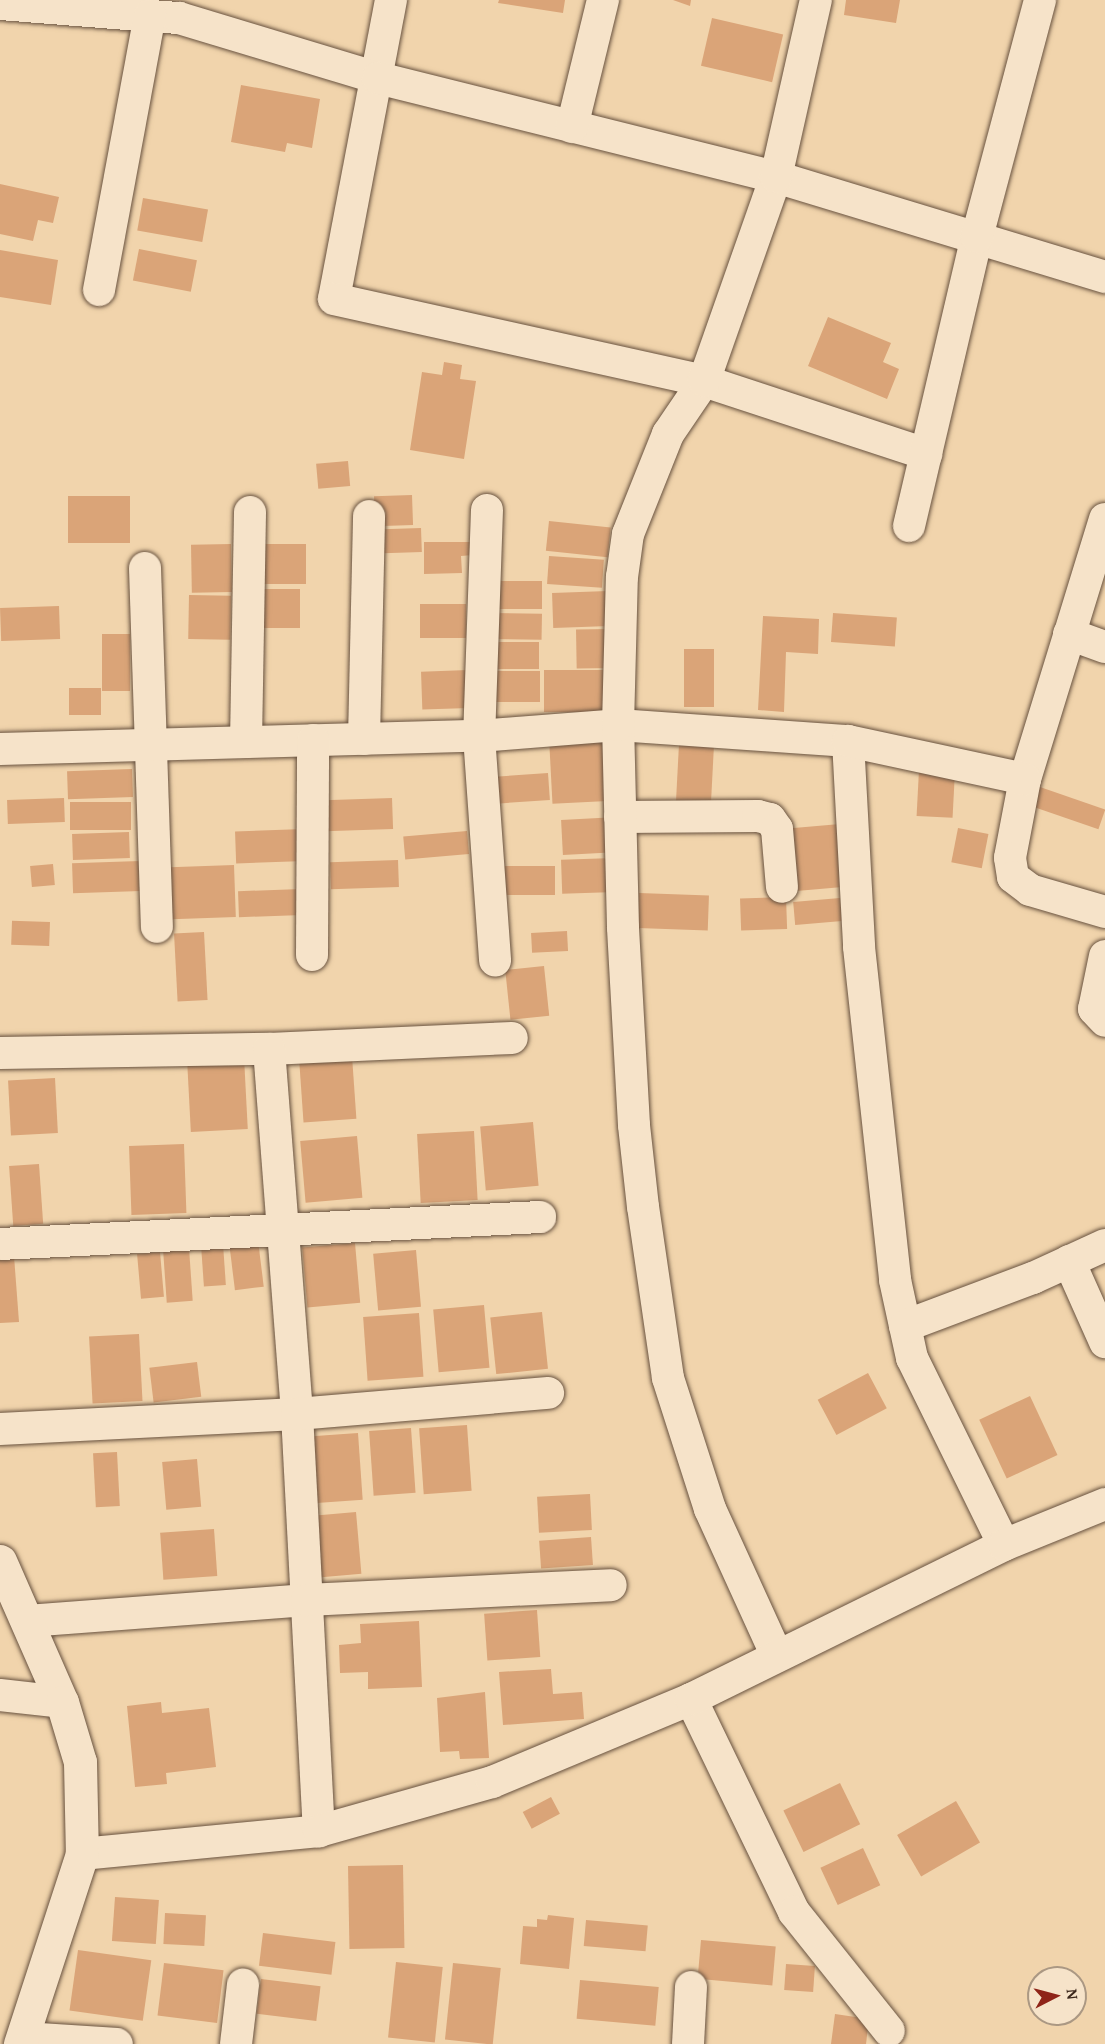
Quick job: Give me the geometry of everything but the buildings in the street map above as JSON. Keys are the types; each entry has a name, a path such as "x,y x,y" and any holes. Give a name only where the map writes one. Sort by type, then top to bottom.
{"main road":[{"path":"0,1561 62,1702 80,1762 82,1854 22,2041"}],"street":[{"path":"391,0 378,78 334,299 704,381 926,454"},
{"path":"572,127 603,0"},
{"path":"777,1656 710,1509 668,1378 634,1125 618,725 622,577 628,534 668,434 704,381 776,177 816,0"},
{"path":"909,526 977,237 1040,0"},
{"path":"0,4 168,11 378,78 776,177 1105,277"},
{"path":"99,290 168,11"},
{"path":"487,510 479,736 495,960"},
{"path":"246,742 250,512"},
{"path":"364,739 369,516"},
{"path":"1105,519 1025,779 1010,858 1013,877 1030,890 1105,912"},
{"path":"145,568 157,927"},
{"path":"1069,634 1105,646"},
{"path":"0,749 479,736 618,725 848,741 1025,779"},
{"path":"312,955 313,740"},
{"path":"848,741 859,947 895,1280 912,1358 1004,1545"},
{"path":"620,817 758,816 770,819 777,829 782,887"},
{"path":"1105,956 1094,1009 1105,1021"},
{"path":"0,1053 269,1049 512,1038"},
{"path":"269,1049 285,1228 297,1414 319,1831"},
{"path":"0,1244 540,1217"},
{"path":"905,1326 1105,1245"},
{"path":"1070,1261 1105,1342"},
{"path":"0,1429 297,1414 548,1393"},
{"path":"82,1854 319,1831 492,1782 691,1699 1004,1545 1105,1504"},
{"path":"27,1621 307,1600 611,1585"},
{"path":"0,1695 62,1702"},
{"path":"691,1699 794,1912 890,2031"},
{"path":"236,2044 243,1984"},
{"path":"688,2044 691,1987"},
{"path":"22,2041 117,2044"}]}
